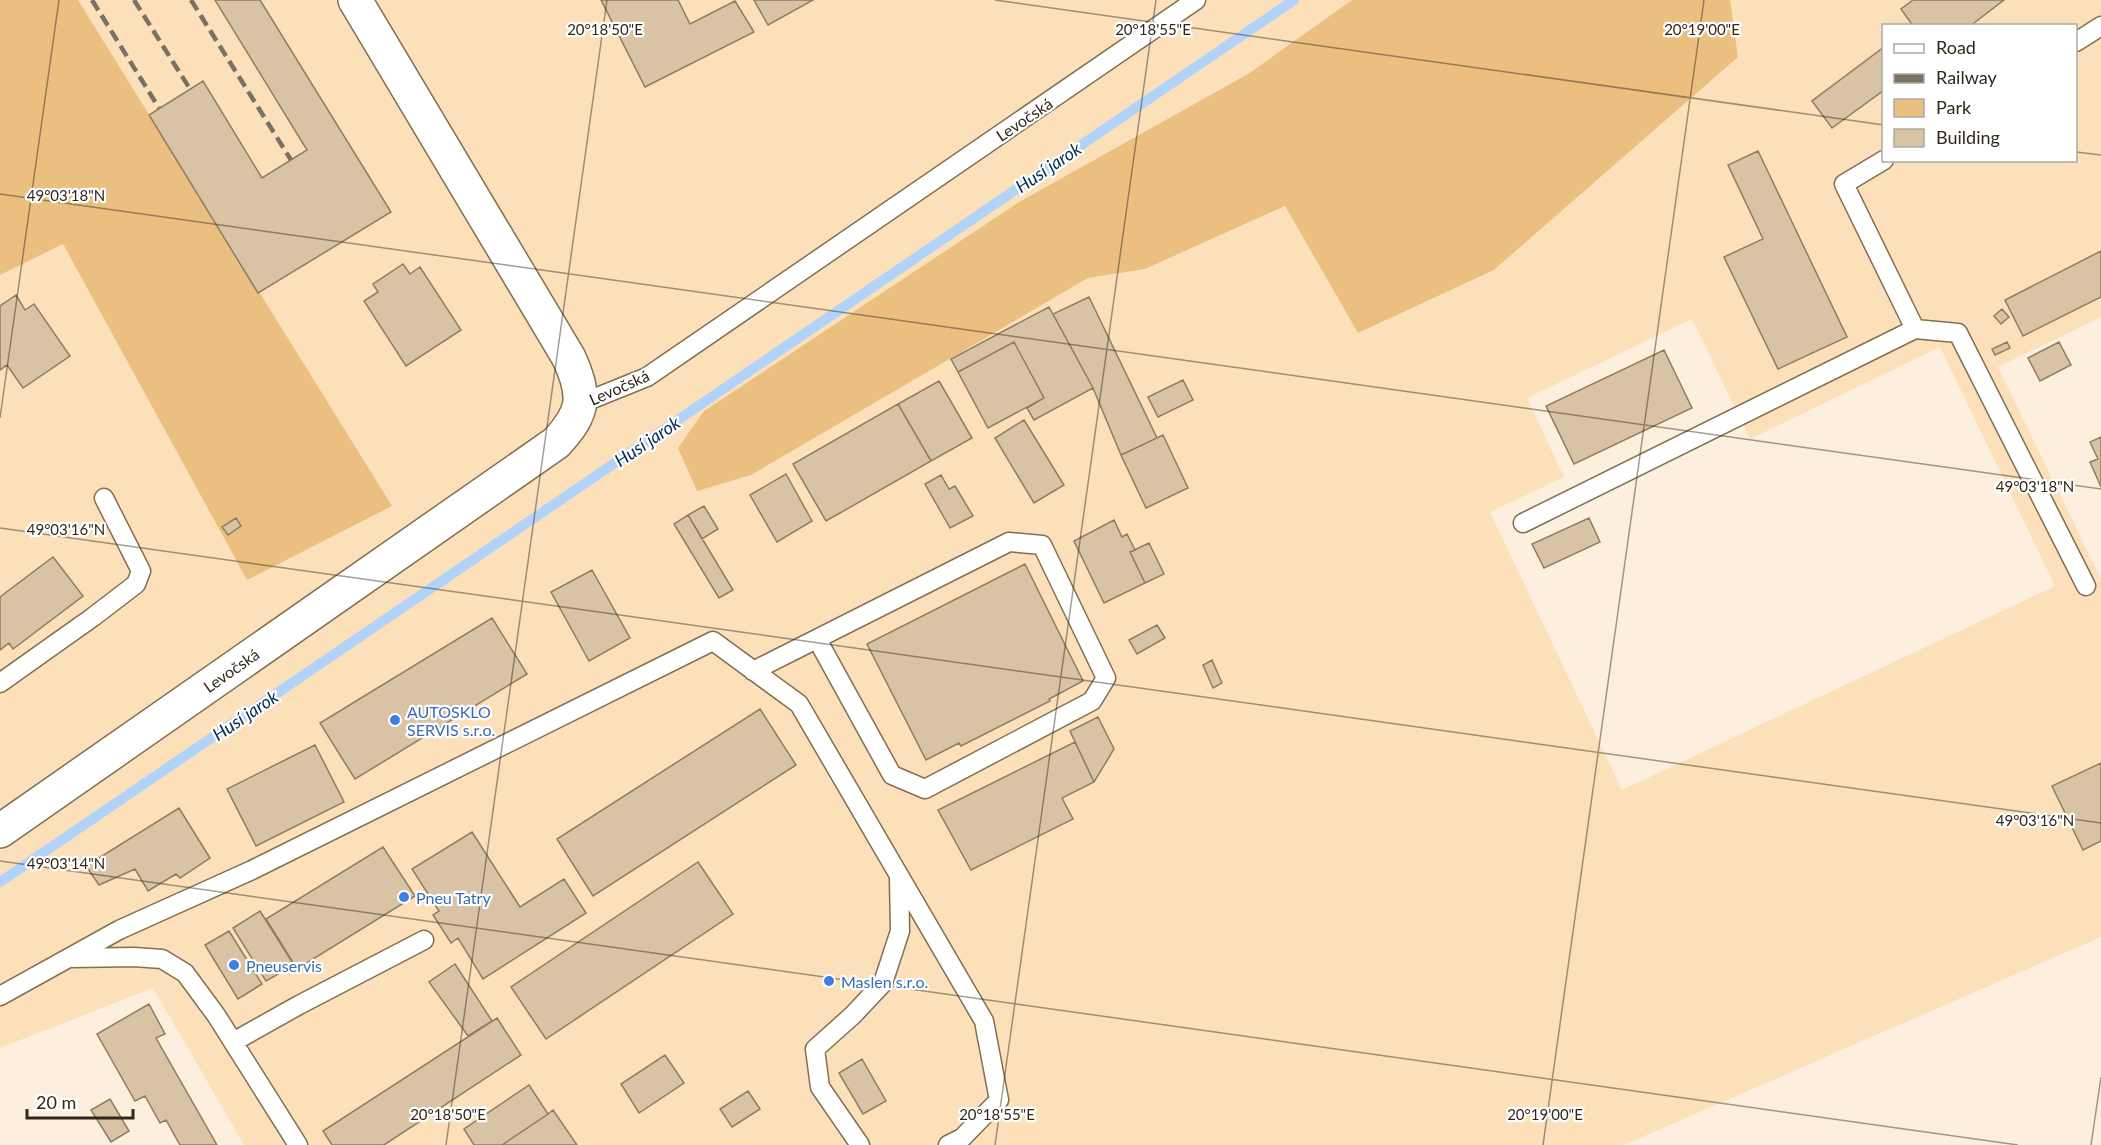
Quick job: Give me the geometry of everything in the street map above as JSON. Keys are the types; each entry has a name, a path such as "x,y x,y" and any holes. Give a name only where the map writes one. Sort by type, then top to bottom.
{"street":[{"path":"356,0 569,358 580,381 580,404"},
{"name":"Levočská","path":"0,831 556,443 572,427 580,404"}],"lane":[{"name":"Levočská","path":"580,404 647,377 1196,0"},
{"path":"2077,41 2101,26"},
{"path":"1882,161 1844,184 1915,329"},
{"path":"1523,523 1915,329 1958,333 2086,586"},
{"path":"0,683 136,584 141,571 104,498"},
{"path":"753,671 1009,542 1042,545 1106,678 1092,701 926,789 892,775 817,639"},
{"path":"0,996 120,930 252,870 712,641 799,704 984,1021 999,1100 962,1138 948,1145"},
{"path":"860,1145 820,1087 815,1048 854,1015 883,983 900,931 899,876"},
{"path":"233,1042 298,1005 424,940"},
{"path":"70,958 162,959 185,973 216,1015 298,1145"}],"shaded area":[{"path":"78,0 1352,0 1248,74 1019,202 704,411 751,475 1088,278 1145,269 1285,206 1358,333 1494,270 1738,57 1730,0 2101,0 2101,317 1998,367 2101,579 2101,937 1624,1145 244,1145 153,988 0,1048 0,275 63,244 247,580 391,506","holes":["1692,319 1750,439 1940,347 2055,586 1622,790 1490,512 1564,477 1527,398"]}],"green space":[{"path":"0,0 78,0 392,506 247,580 63,244 0,275"},
{"path":"1352,0 1730,0 1738,57 1494,270 1358,333 1285,206 1145,269 1088,278 751,475 697,491 678,448 704,411 1019,202 1248,74"}],"building":[{"path":"215,0 260,0 391,212 258,293 149,115 203,81 262,178 307,150"},
{"path":"601,0 678,0 690,24 735,1 754,32 645,87"},
{"path":"754,0 813,0 768,25"},
{"path":"1913,0 2004,0 1973,24 1912,24 1901,9"},
{"path":"1882,48 1882,91 1832,128 1812,101"},
{"path":"1758,151 1847,337 1778,369 1724,257 1763,239 1728,165"},
{"path":"2101,251 2101,297 2023,336 2005,300"},
{"path":"403,264 410,274 420,267 461,330 406,366 364,301 378,292 373,284"},
{"path":"16,295 25,310 34,304 70,356 23,388 7,365 0,370 0,306"},
{"path":"1089,297 1157,438 1121,455 1093,388 1053,314"},
{"path":"1049,307 1093,388 1034,420 1027,408 1044,398 1014,342 958,372 951,359"},
{"path":"2002,309 2009,317 2001,324 1994,316"},
{"path":"1014,342 1044,398 988,428 958,372"},
{"path":"2007,342 2010,348 1995,355 1992,349"},
{"path":"2059,342 2071,365 2040,381 2028,358"},
{"path":"1664,350 1692,408 1574,464 1546,406"},
{"path":"1183,380 1193,400 1158,417 1148,397"},
{"path":"939,381 972,438 931,461 898,404"},
{"path":"898,404 931,461 826,521 793,464"},
{"path":"1024,420 1064,485 1034,503 995,438"},
{"path":"1163,435 1188,488 1146,508 1121,455"},
{"path":"2101,437 2101,487 2090,462 2098,459 2090,442"},
{"path":"786,474 812,521 777,542 750,495"},
{"path":"941,475 949,489 955,486 973,516 950,528 925,484"},
{"path":"704,506 718,529 702,539 688,515"},
{"path":"688,515 733,590 719,598 674,524"},
{"path":"236,518 241,526 228,535 222,527"},
{"path":"1589,518 1600,542 1544,568 1532,544"},
{"path":"1114,520 1122,537 1127,534 1135,550 1130,552 1145,583 1104,603 1074,541"},
{"path":"1149,543 1164,574 1145,583 1130,552"},
{"path":"53,557 83,596 13,649 9,643 0,650 0,597"},
{"path":"1025,564 1083,681 1049,699 1050,701 961,746 959,743 926,760 867,644"},
{"path":"592,570 630,638 589,661 551,592"},
{"path":"492,618 527,674 355,779 320,723"},
{"path":"1157,625 1165,638 1137,654 1129,640"},
{"path":"1212,660 1222,683 1213,688 1203,665"},
{"path":"760,709 796,765 593,896 557,839"},
{"path":"1098,717 1114,749 1094,782 1070,731"},
{"path":"1075,742 1094,782 1062,798 1073,819 971,870 938,810"},
{"path":"315,745 344,802 256,846 227,789"},
{"path":"2101,763 2101,841 2083,850 2052,786"},
{"path":"179,808 210,858 180,878 176,874 148,891 135,869 99,885 86,866"},
{"path":"472,832 520,907 564,879 586,913 483,979 458,938 451,943 433,915 439,911 412,869"},
{"path":"383,847 415,896 297,969 266,919"},
{"path":"698,862 733,914 546,1039 511,987"},
{"path":"260,911 294,965 266,981 233,928"},
{"name":"Pneuservis","path":"229,931 262,984 238,999 205,945"},
{"path":"455,964 492,1021 468,1036 429,982"},
{"path":"149,1004 165,1034 156,1038 217,1145 180,1145 166,1120 160,1123 145,1096 135,1101 97,1034"},
{"path":"497,1018 521,1055 384,1145 332,1145 323,1131"},
{"path":"665,1055 684,1083 639,1113 621,1084"},
{"path":"862,1059 886,1101 863,1114 839,1073"},
{"path":"529,1085 548,1114 502,1145 474,1145 464,1129"},
{"path":"748,1091 760,1109 732,1127 720,1109"},
{"path":"110,1099 129,1131 111,1142 91,1110"},
{"path":"553,1110 577,1145 502,1145 548,1114"}],"waterway":[{"name":"Husí jarok","path":"0,882 1294,0"}],"railway":[{"path":"92,0 159,108"},
{"path":"134,0 190,89"},
{"path":"191,0 291,160"}],"place":[{"name":"AUTOSKLO SERVIS s.r.o.","path":"395,720"},
{"name":"Pneu Tatry","path":"404,897"},
{"name":"Pneuservis","path":"234,965"},
{"name":"Maslen s.r.o.","path":"829,981"}]}
